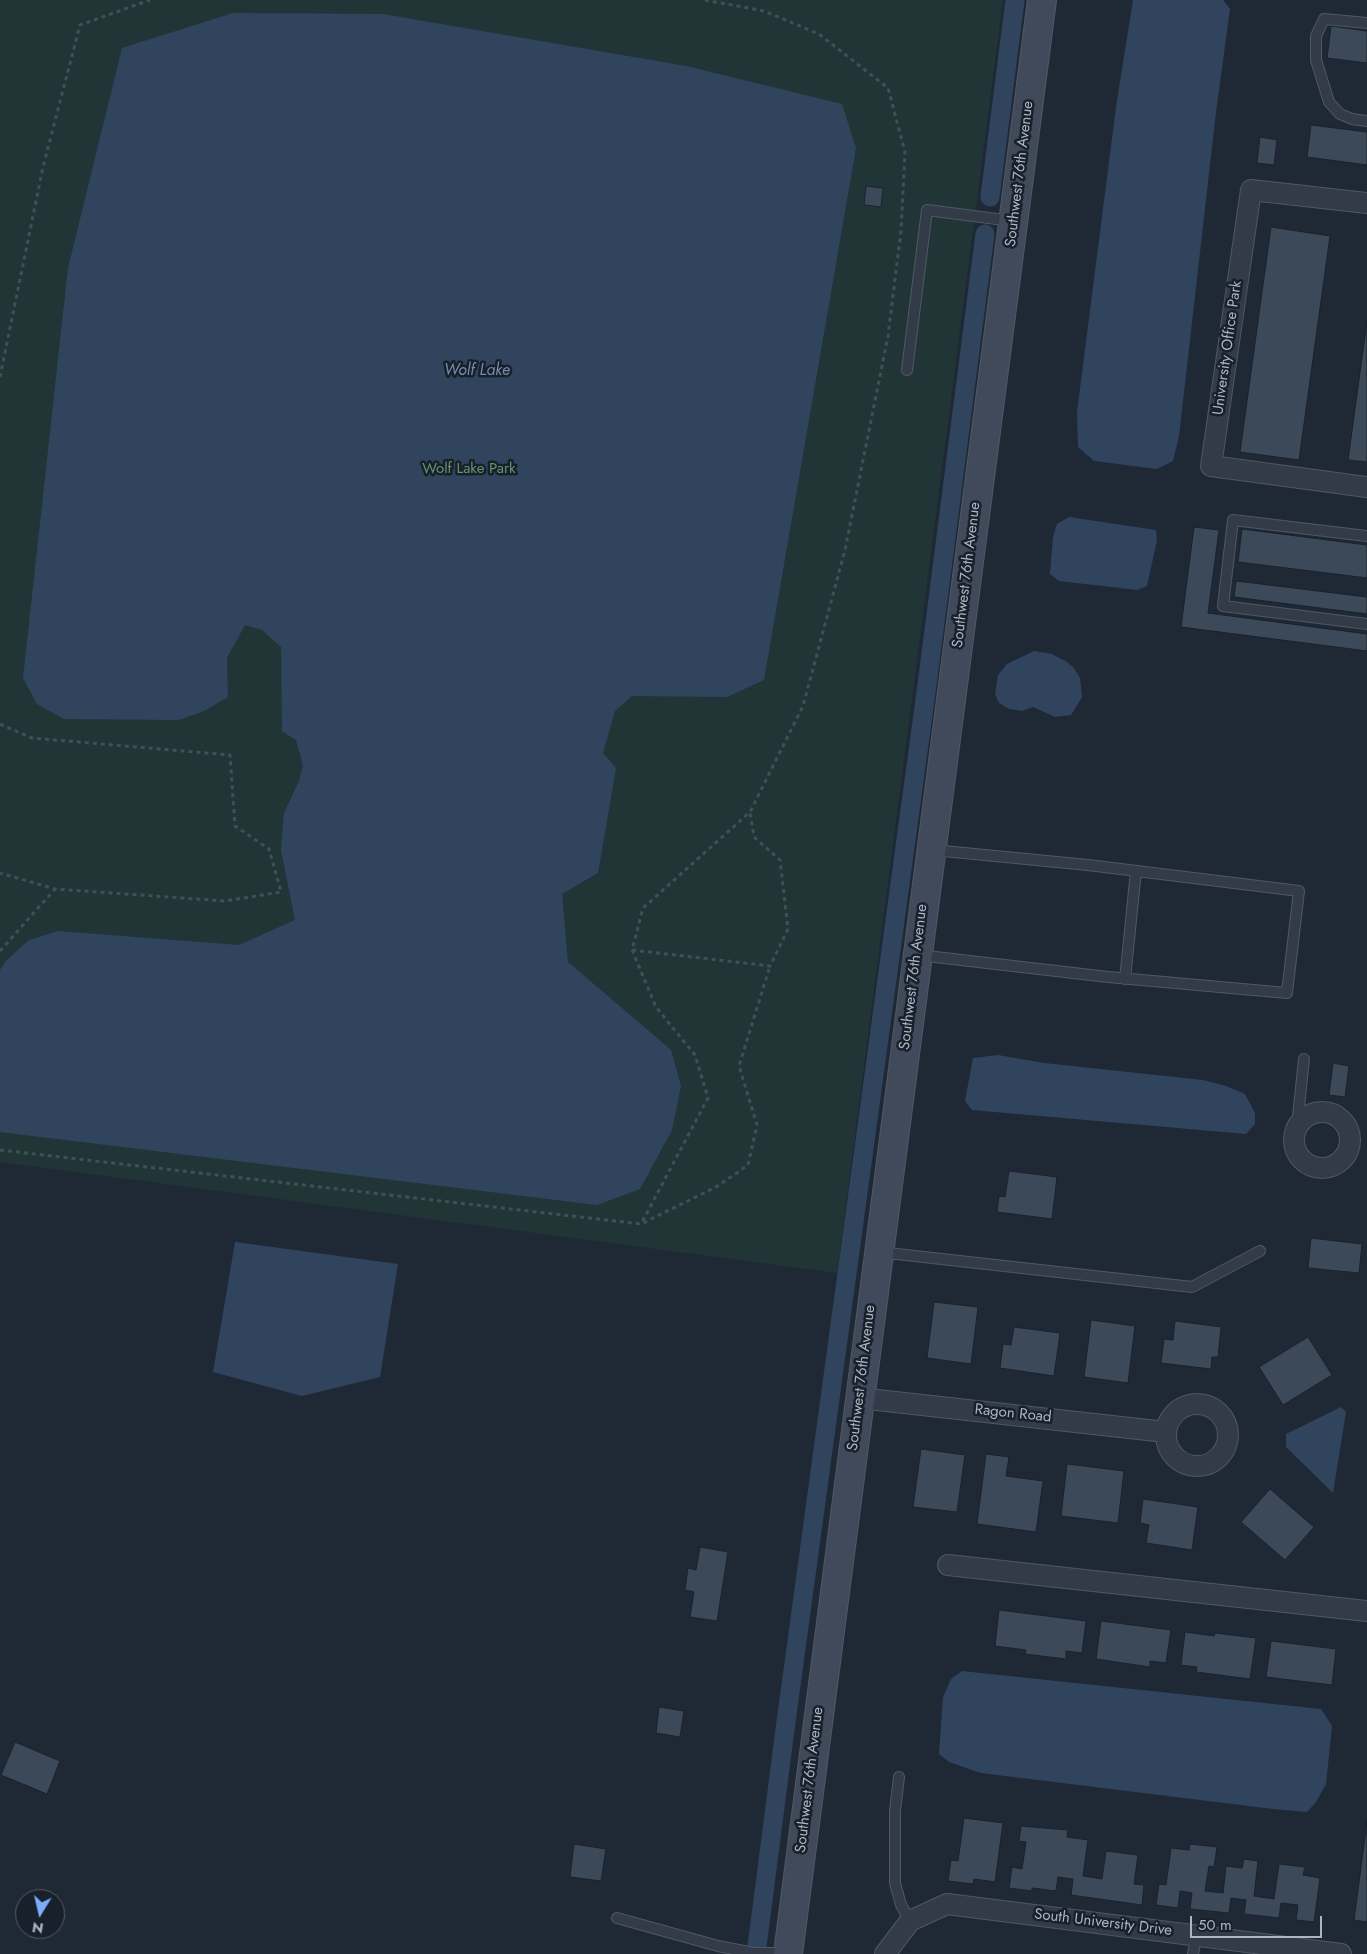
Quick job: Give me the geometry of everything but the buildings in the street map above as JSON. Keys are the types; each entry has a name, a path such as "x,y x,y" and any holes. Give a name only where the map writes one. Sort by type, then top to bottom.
{"street":[{"name":"Southwest 76th Avenue","path":"791,1954 859,1398 1042,0"},
{"name":"University Office Park","path":"1367,203 1250,190 1211,466 1367,487"},
{"path":"1328,1113 1336,1116 1348,1129 1350,1137 1358,1147 1332,1168 1312,1167 1303,1162 1297,1155 1294,1146 1294,1135 1297,1126 1311,1114 1328,1113"},
{"name":"Ragon Road","path":"859,1398 1166,1432"},
{"path":"948,1565 1367,1610"},
{"name":"South University Drive","path":"885,1954 910,1921 947,1904 1197,1934 1341,1954"}],"lane":[{"path":"1367,23 1324,18 1316,36 1316,60 1329,102 1340,114 1352,119 1367,121"},
{"path":"907,370 926,210 1014,221"},
{"path":"1367,536 1233,520 1223,606 1367,624"},
{"path":"917,955 1125,979 1287,993 1299,891 1136,871 931,850"},
{"path":"1125,979 1136,871"},
{"path":"1297,1126 1304,1059"},
{"path":"878,1252 1192,1287 1260,1251"},
{"path":"899,1777 895,1811 895,1883 901,1906 910,1921"},
{"path":"617,1918 718,1946 754,1953 791,1954"},
{"path":"1193,1954 1197,1934"}],"path":[{"path":"0,378 43,167 80,25 150,0"},
{"path":"641,1224 708,1098 695,1055 656,1008 632,950 643,908 750,812 803,706 845,550 888,336 901,231 905,152 888,88 819,34 764,11 705,0"},
{"path":"0,724 32,738 230,756 235,826 269,849 281,892 225,901 55,890 0,873"},
{"path":"0,1150 641,1224 716,1187 748,1165 757,1125 739,1066 770,966 788,928 780,860 754,837 750,812"},
{"path":"0,951 55,890"},
{"path":"632,950 770,966"}],"green space":[{"name":"Wolf Lake","path":"0,0 1003,0 837,1273 0,1162"}],"water":[{"path":"1133,0 1223,0 1230,9 1216,112 1179,436 1173,461 1157,469 1094,461 1078,447 1077,412 1116,107"},
{"name":"Wolf Lake","path":"233,13 383,14 686,66 842,104 856,148 764,680 727,697 632,696 615,711 603,753 616,768 598,873 562,894 568,962 671,1050 681,1086 672,1130 640,1189 597,1205 0,1132 0,970 6,961 29,940 58,931 239,945 295,920 281,850 284,813 299,781 303,765 296,740 282,731 281,647 262,630 245,625 227,658 228,697 204,711 179,720 64,719 37,704 23,678 68,268 122,48"},
{"path":"1069,517 1156,530 1157,540 1147,586 1137,590 1059,581 1050,574 1053,537 1057,524"},
{"path":"1034,651 1052,654 1067,662 1074,668 1080,678 1082,697 1071,715 1055,717 1033,707 1022,711 1009,709 999,703 995,694 998,675 1007,664"},
{"path":"998,1055 1044,1063 1203,1080 1226,1086 1245,1094 1255,1113 1255,1124 1246,1134 972,1110 965,1101 973,1058"},
{"path":"235,1242 398,1264 380,1377 302,1396 213,1372"},
{"path":"1341,1407 1346,1412 1333,1493 1286,1447 1286,1434"},
{"path":"962,1671 1321,1709 1332,1726 1326,1784 1316,1802 1307,1812 981,1773 949,1762 939,1754 943,1697 951,1679"}],"waterway":[{"path":"990,197 1015,0"},
{"path":"756,1954 925,700 985,234"}],"park label":[{"name":"Wolf Lake Park","path":"469,469"}]}
